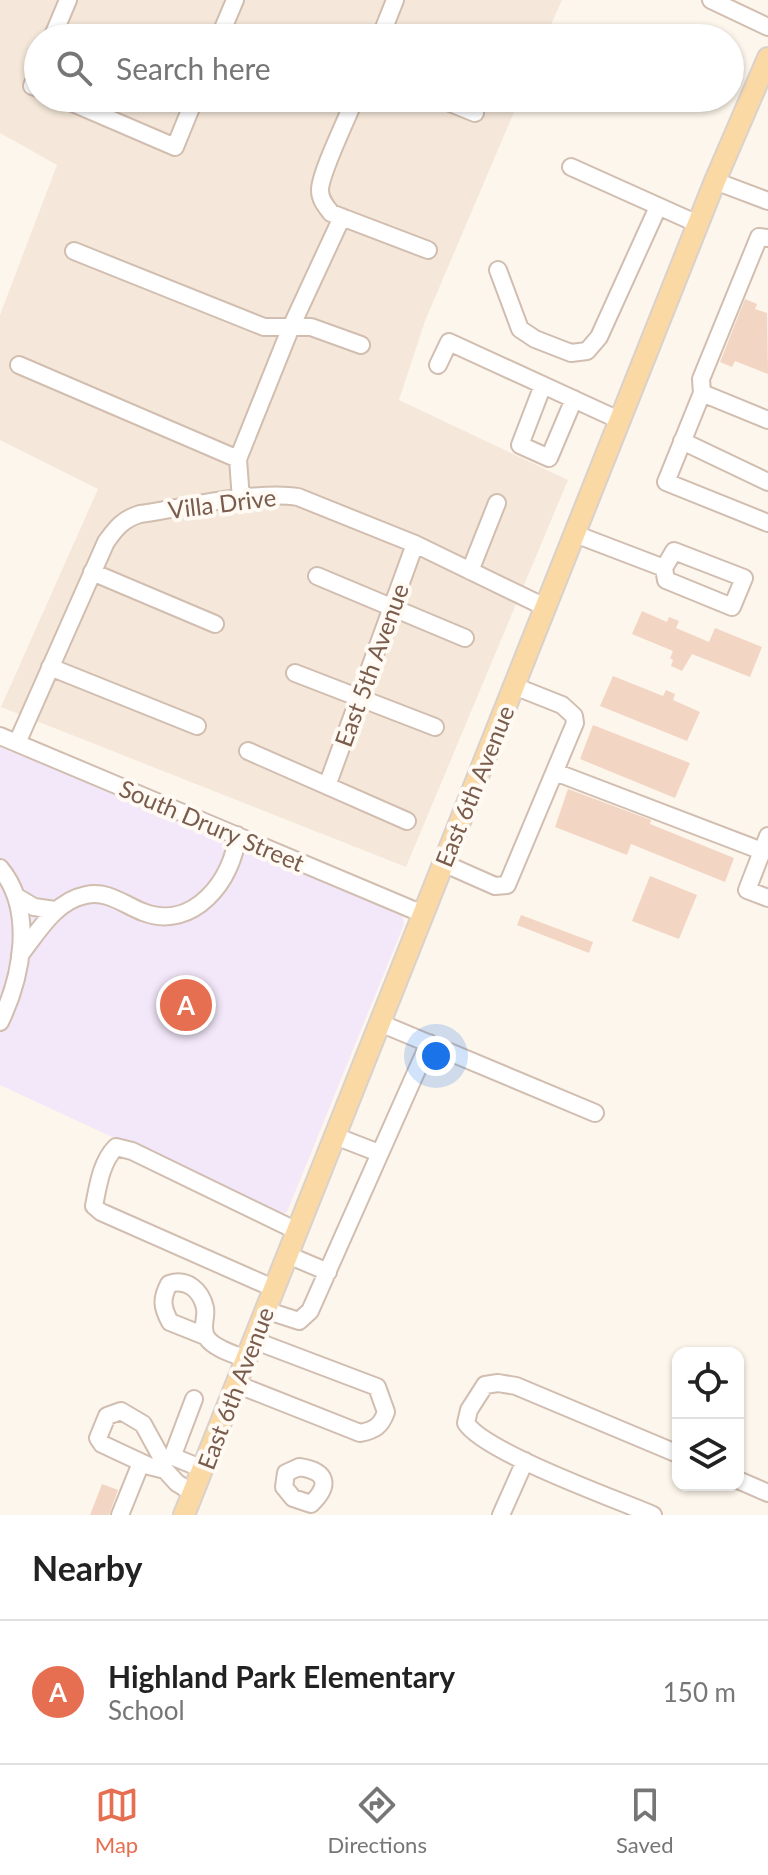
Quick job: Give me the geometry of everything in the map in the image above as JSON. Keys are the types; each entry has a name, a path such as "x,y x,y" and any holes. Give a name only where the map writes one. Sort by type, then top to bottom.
{"main road":[{"name":"East 6th Avenue","path":"184,1515 619,420 768,58"}],"street":[{"path":"58,24 68,0"},
{"path":"225,24 235,0"},
{"path":"386,24 395,0"},
{"path":"711,0 768,27"},
{"path":"94,112 175,147 189,112"},
{"path":"350,112 320,190 323,202 331,213 428,250"},
{"path":"571,167 698,224"},
{"path":"715,181 768,201"},
{"path":"498,270 520,329 535,339 571,353 587,351 599,337 658,207"},
{"path":"241,500 238,459 291,327 342,217"},
{"path":"768,238 759,237 701,379 702,393 666,482 768,523"},
{"path":"74,251 264,327 311,327 361,345"},
{"path":"438,365 449,342 619,420"},
{"path":"19,365 238,459"},
{"path":"543,385 520,445 549,458 574,399"},
{"path":"702,393 768,420"},
{"path":"682,441 768,482"},
{"name":"Villa Drive","path":"17,743 106,542 128,518 286,495 311,500 415,544 545,607"},
{"path":"470,571 497,503"},
{"path":"575,534 664,568"},
{"name":"East 5th Avenue","path":"327,786 415,544"},
{"path":"674,551 744,578 732,607 666,580 664,568 674,551"},
{"path":"92,572 215,624"},
{"path":"317,576 465,638"},
{"path":"50,667 197,726"},
{"path":"295,673 435,727"},
{"path":"443,863 495,886 507,885 575,723 574,716 562,705 514,686"},
{"name":"South Drury Street","path":"0,736 423,914"},
{"path":"248,751 407,821"},
{"path":"555,772 765,848 747,890 768,898"},
{"path":"20,955 55,910 71,899 88,894 104,894 144,913 160,915 176,915 197,907 213,894 227,873 236,854 237,835"},
{"path":"0,868 17,897 21,913 20,955 15,984 0,1022"},
{"path":"17,897 34,907 55,910"},
{"path":"380,1023 595,1113"},
{"path":"265,1310 292,1320 305,1317 328,1272 429,1043"},
{"path":"335,1136 379,1153"},
{"path":"273,1288 101,1212 94,1206 101,1175 116,1147 132,1151 297,1231"},
{"path":"288,1255 328,1272"},
{"path":"205,1336 212,1343 250,1350 377,1387 386,1412 382,1422 372,1431 360,1433 236,1384"},
{"path":"653,1515 485,1441 472,1432 466,1423 469,1410 485,1385 498,1383 516,1386 672,1451"},
{"path":"194,1399 174,1452 176,1458 203,1469"},
{"path":"165,1470 141,1463 102,1444 98,1438 107,1416 121,1411 143,1424 165,1470 177,1483 193,1493"},
{"path":"501,1515 525,1461"},
{"path":"120,1515 141,1463"},
{"path":"744,1483 768,1493"}],"shaded area":[{"path":"0,0 562,0 551,24 24,24 24,112 514,112 425,321 399,400 568,480 406,867 1,707 98,489 0,440 0,315 57,165 0,133"},
{"path":"0,747 389,906 403,917 404,924 287,1212 274,1212 0,1085"}],"building":[{"path":"745,299 757,304 755,309 767,313 768,374 735,361 732,367 720,362"},
{"path":"642,611 667,622 669,617 679,621 676,628 709,642 715,628 762,647 750,677 692,654 682,671 671,666 673,651 632,634"},
{"path":"613,676 663,696 666,690 675,694 673,700 700,712 687,741 600,706"},
{"path":"593,725 690,763 675,798 580,759"},
{"path":"568,789 651,820 650,824 734,858 725,882 631,844 627,855 555,827"},
{"path":"650,876 697,895 679,939 632,921"},
{"path":"521,915 593,942 589,953 517,925"},
{"path":"102,1484 118,1490 109,1515 90,1515"}],"place":[{"name":"Highland Park Elementary","path":"186,1005"}]}
